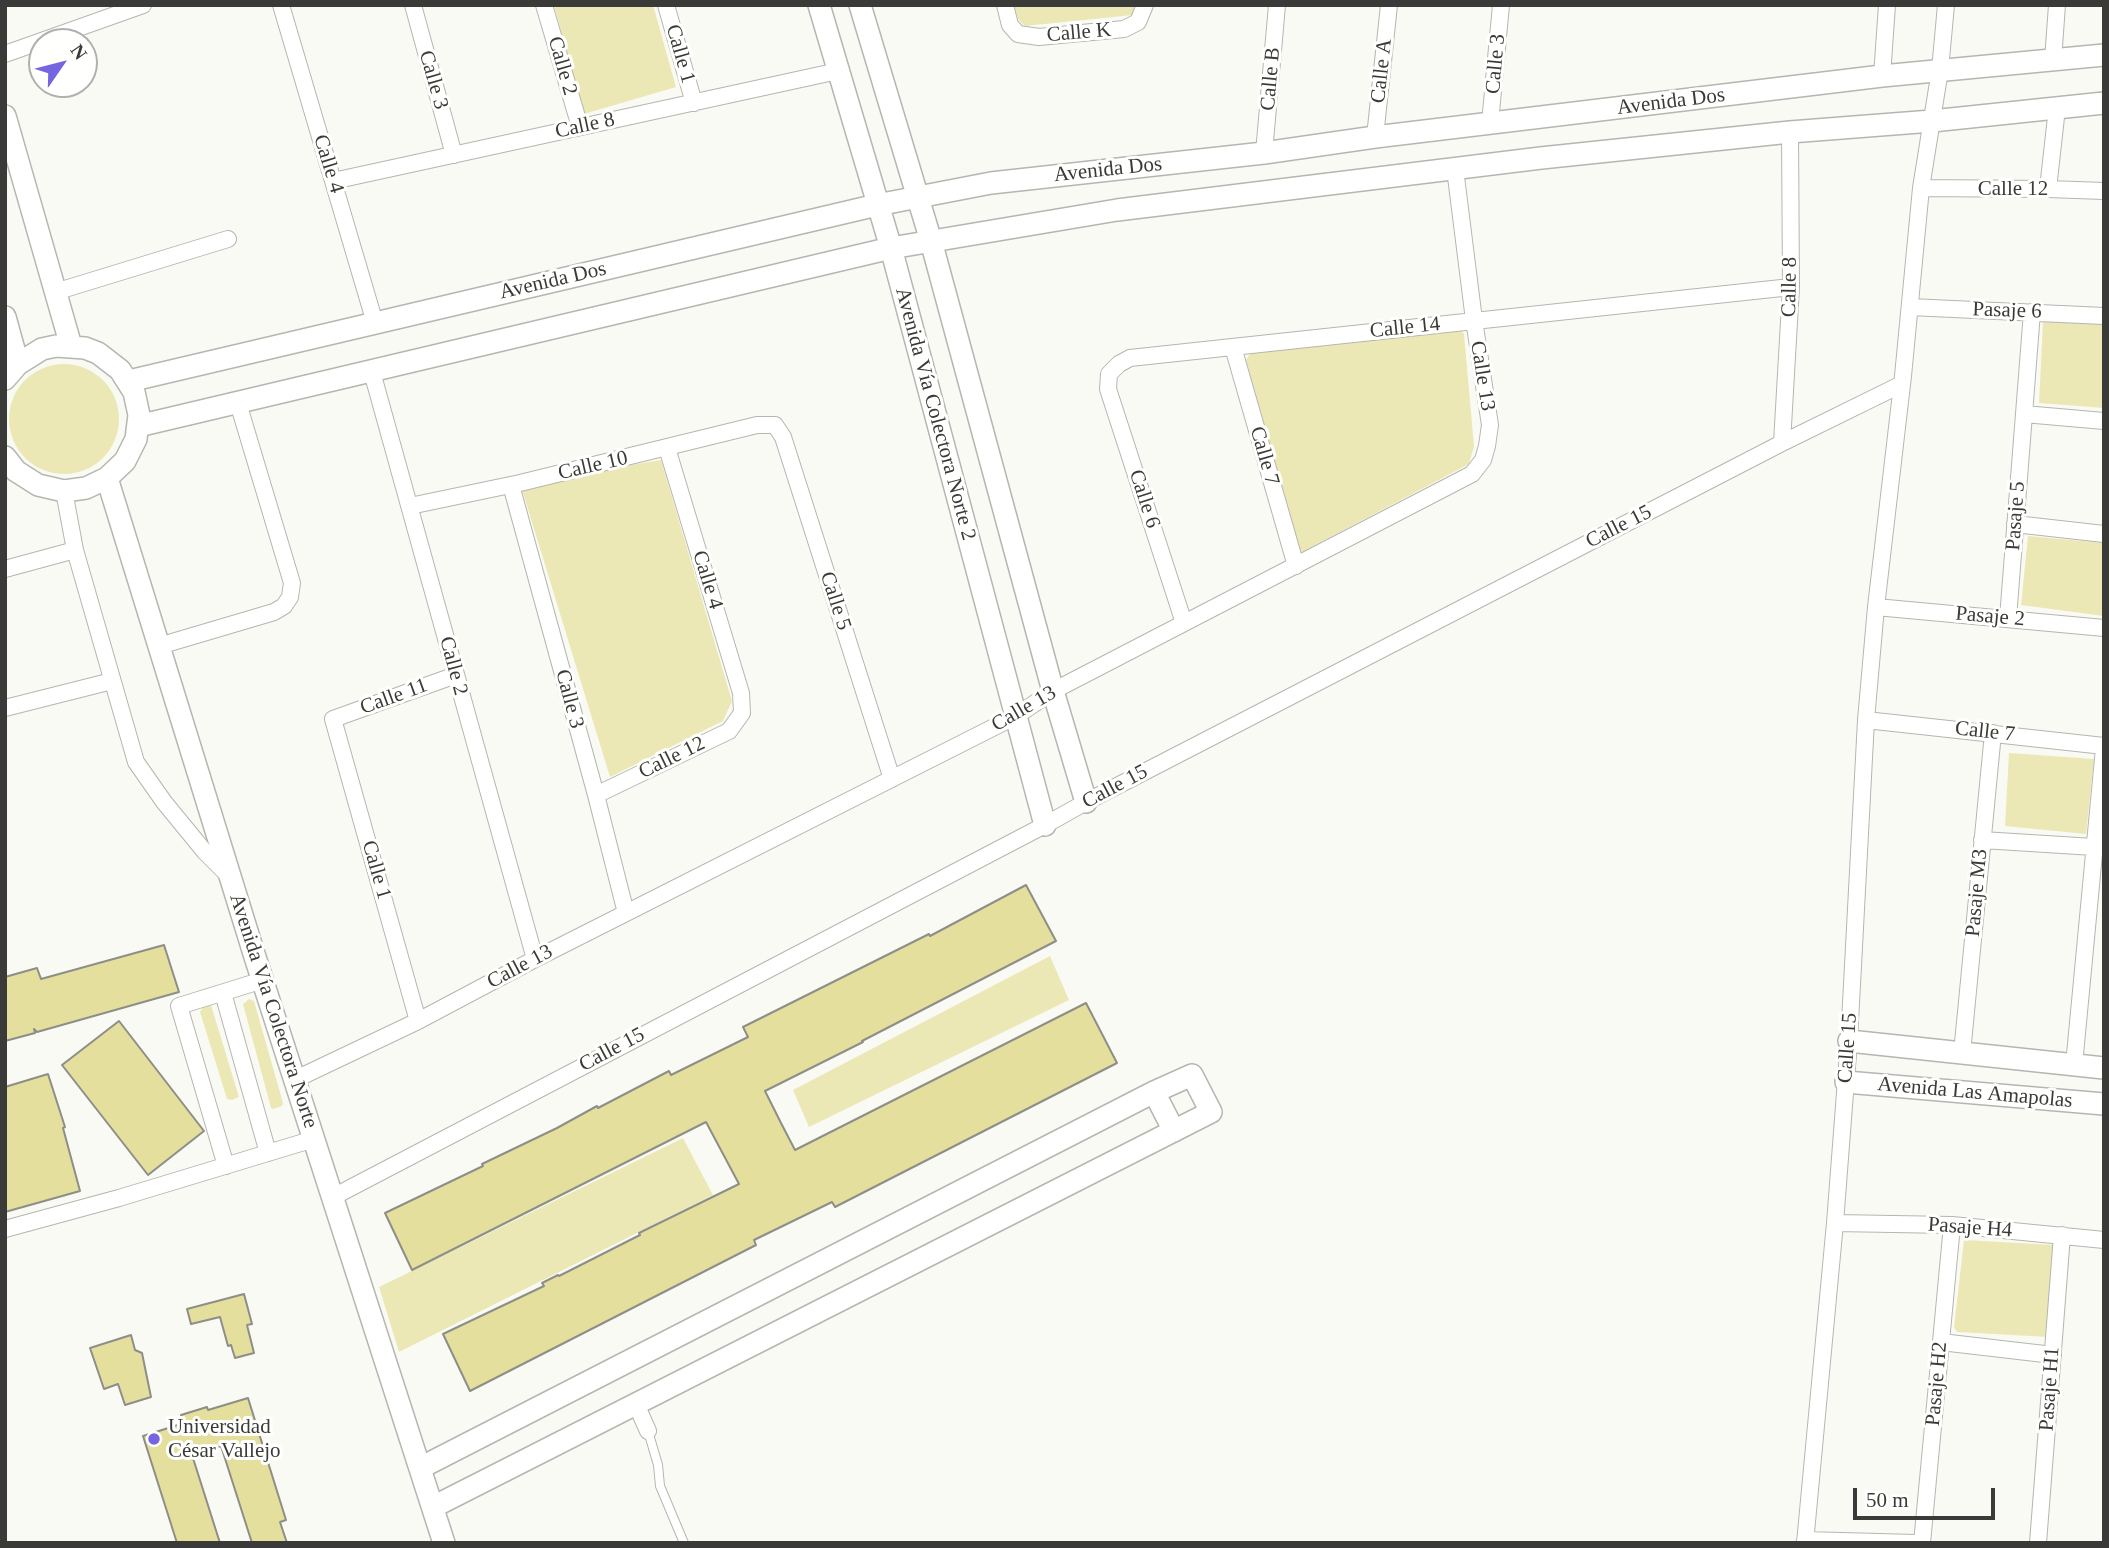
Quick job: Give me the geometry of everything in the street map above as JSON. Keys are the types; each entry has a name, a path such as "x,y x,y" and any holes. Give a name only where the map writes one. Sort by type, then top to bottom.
{"street":[{"path":"5,54 122,8 143,5"},
{"name":"Calle 4","path":"281,5 375,323"},
{"name":"Calle 3","path":"412,5 454,155"},
{"name":"Calle 2","path":"544,5 580,127"},
{"name":"Calle 1","path":"666,5 694,103"},
{"name":"Avenida Vía Colectora Norte 2","path":"819,5 891,248 1045,825"},
{"name":"Avenida Vía Colectora Norte 2","path":"860,5 931,241 1053,691 1086,802"},
{"name":"Calle K","path":"1005,5 1010,25 1017,34 1039,37 1124,29 1138,22 1145,5"},
{"name":"Calle B","path":"1264,153 1277,5"},
{"name":"Calle A","path":"1375,137 1389,5"},
{"name":"Calle 3","path":"1490,123 1501,5"},
{"path":"1882,76 1887,5"},
{"name":"Calle 15","path":"1805,1541 1846,1082 1866,720 1876,607 1922,188 1947,5"},
{"path":"2053,60 2057,5"},
{"name":"Avenida Dos","path":"129,381 877,205 991,183 1264,153 1375,137 1882,76 2104,55"},
{"name":"Calle 8","path":"333,181 838,71"},
{"name":"Avenida Dos","path":"138,426 891,248 1117,210 1790,132 1932,121 2104,103"},
{"path":"2048,189 2057,108"},
{"path":"5,116 71,346"},
{"name":"Calle 8","path":"1782,443 1791,287 1790,132"},
{"name":"Calle 13","path":"296,1079 418,1021 1016,716 1053,691 1472,474 1483,460 1488,446 1490,425 1455,169"},
{"name":"Calle 12","path":"1922,188 2104,191"},
{"path":"55,292 228,239"},
{"name":"Calle 14","path":"1109,374 1130,358 1791,287"},
{"name":"Pasaje 6","path":"1910,307 2104,316"},
{"name":"Pasaje 5","path":"2008,618 2032,312"},
{"path":"5,317 11,371 42,349 56,346 85,348 110,360 129,381 137,403 138,426 136,439 125,461 107,478 86,488 64,491 38,485 16,471 5,457"},
{"name":"Calle 7","path":"1233,346 1296,566"},
{"name":"Calle 2","path":"372,372 535,959"},
{"name":"Calle 6","path":"1109,374 1108,389 1184,624"},
{"name":"Calle 15","path":"333,1197 1086,802 1782,443 1900,385"},
{"path":"159,646 274,612 284,606 290,597 292,583 238,403"},
{"path":"2024,414 2104,421"},
{"name":"Calle 10","path":"410,506 511,485 757,425 775,425"},
{"name":"Calle 5","path":"775,425 783,438 892,779"},
{"name":"Calle 4","path":"667,448 741,693 742,713"},
{"name":"Avenida Vía Colectora Norte","path":"107,478 230,877 444,1543"},
{"name":"Calle 3","path":"511,485 626,914"},
{"path":"64,491 75,550 136,762 164,802 205,852 230,877"},
{"path":"2015,524 2104,534"},
{"path":"5,569 75,550"},
{"name":"Pasaje 2","path":"1876,607 2104,628"},
{"name":"Calle 11","path":"333,719 456,675"},
{"path":"5,708 112,681"},
{"name":"Calle 12","path":"596,795 729,731 742,713"},
{"name":"Calle 1","path":"333,719 418,1021"},
{"name":"Calle 7","path":"1866,720 2104,747"},
{"name":"Pasaje M3","path":"1962,1053 1993,733"},
{"path":"2074,1065 2104,747"},
{"path":"1982,840 2094,847"},
{"path":"226,1166 179,1006 263,980"},
{"path":"223,993 268,1153"},
{"name":"Avenida Las Amapolas","path":"1849,1041 2104,1068"},
{"path":"420,1468 1154,1092 1192,1075 1211,1112 433,1507"},
{"name":"Avenida Las Amapolas","path":"1846,1082 2104,1104"},
{"path":"1154,1092 1174,1131"},
{"path":"5,1229 119,1198 314,1139"},
{"name":"Pasaje H4","path":"1835,1223 1952,1225 2104,1240"},
{"name":"Pasaje H2","path":"1922,1543 1952,1225"},
{"name":"Pasaje H1","path":"2038,1543 2062,1235"},
{"path":"1941,1342 2053,1355"},
{"path":"636,1404 648,1431"},
{"path":"1805,1541 1915,1543"}],"lane":[{"path":"648,1431 658,1465 660,1486 684,1543"}],"shaded area":[{"path":"554,5 653,5 676,87 584,114"},
{"path":"1014,5 1140,5 1133,15 1025,26 1018,19"},
{"path":"2043,321 2104,323 2104,408 2039,403"},
{"path":"1457,326 1464,334 1474,446 1469,464 1302,552 1296,545 1246,360 1254,348"},
{"path":"64,364 85,368 103,380 115,398 119,419 115,440 103,458 85,470 64,474 43,470 25,458 13,440 9,419 13,398 25,380 43,368"},
{"path":"661,460 732,701 723,721 610,777 520,483"},
{"path":"2028,536 2104,543 2104,616 2021,605"},
{"path":"2009,753 2094,759 2086,834 2005,826"},
{"path":"1050,956 1069,1000 809,1127 793,1090"},
{"path":"249,999 254,1001 283,1103 273,1109 243,1004"},
{"path":"208,1004 211,1005 239,1097 232,1100 227,1099 200,1012"},
{"path":"683,1138 713,1195 399,1352 379,1287"},
{"path":"1964,1240 2055,1245 2048,1337 1957,1332 1954,1327"}],"building":[{"path":"1026,885 1056,941 765,1091 781,1123 795,1150 1086,1003 1117,1063 835,1207 832,1202 754,1240 756,1245 470,1391 443,1334 544,1286 542,1283 739,1184 706,1122 412,1270 385,1213 669,1071 671,1075 748,1037 743,1027 929,934 930,936"},
{"path":"164,945 179,992 37,1032 34,1029 35,1033 5,1041 5,977 37,968 41,979"},
{"path":"119,1021 204,1131 148,1175 62,1065"},
{"path":"48,1074 65,1127 63,1128 80,1191 5,1212 5,1087"},
{"path":"244,1294 252,1324 247,1325 254,1353 235,1358 231,1345 228,1346 220,1317 191,1324 187,1309"},
{"path":"131,1335 135,1350 142,1353 151,1397 125,1405 118,1384 104,1389 90,1348"},
{"path":"248,1398 286,1520 280,1522 287,1543 252,1543 221,1446 192,1455 220,1543 177,1543 143,1436 184,1423 181,1415"}],"place":[{"name":"Universidad César Vallejo","path":"154,1439"}]}
